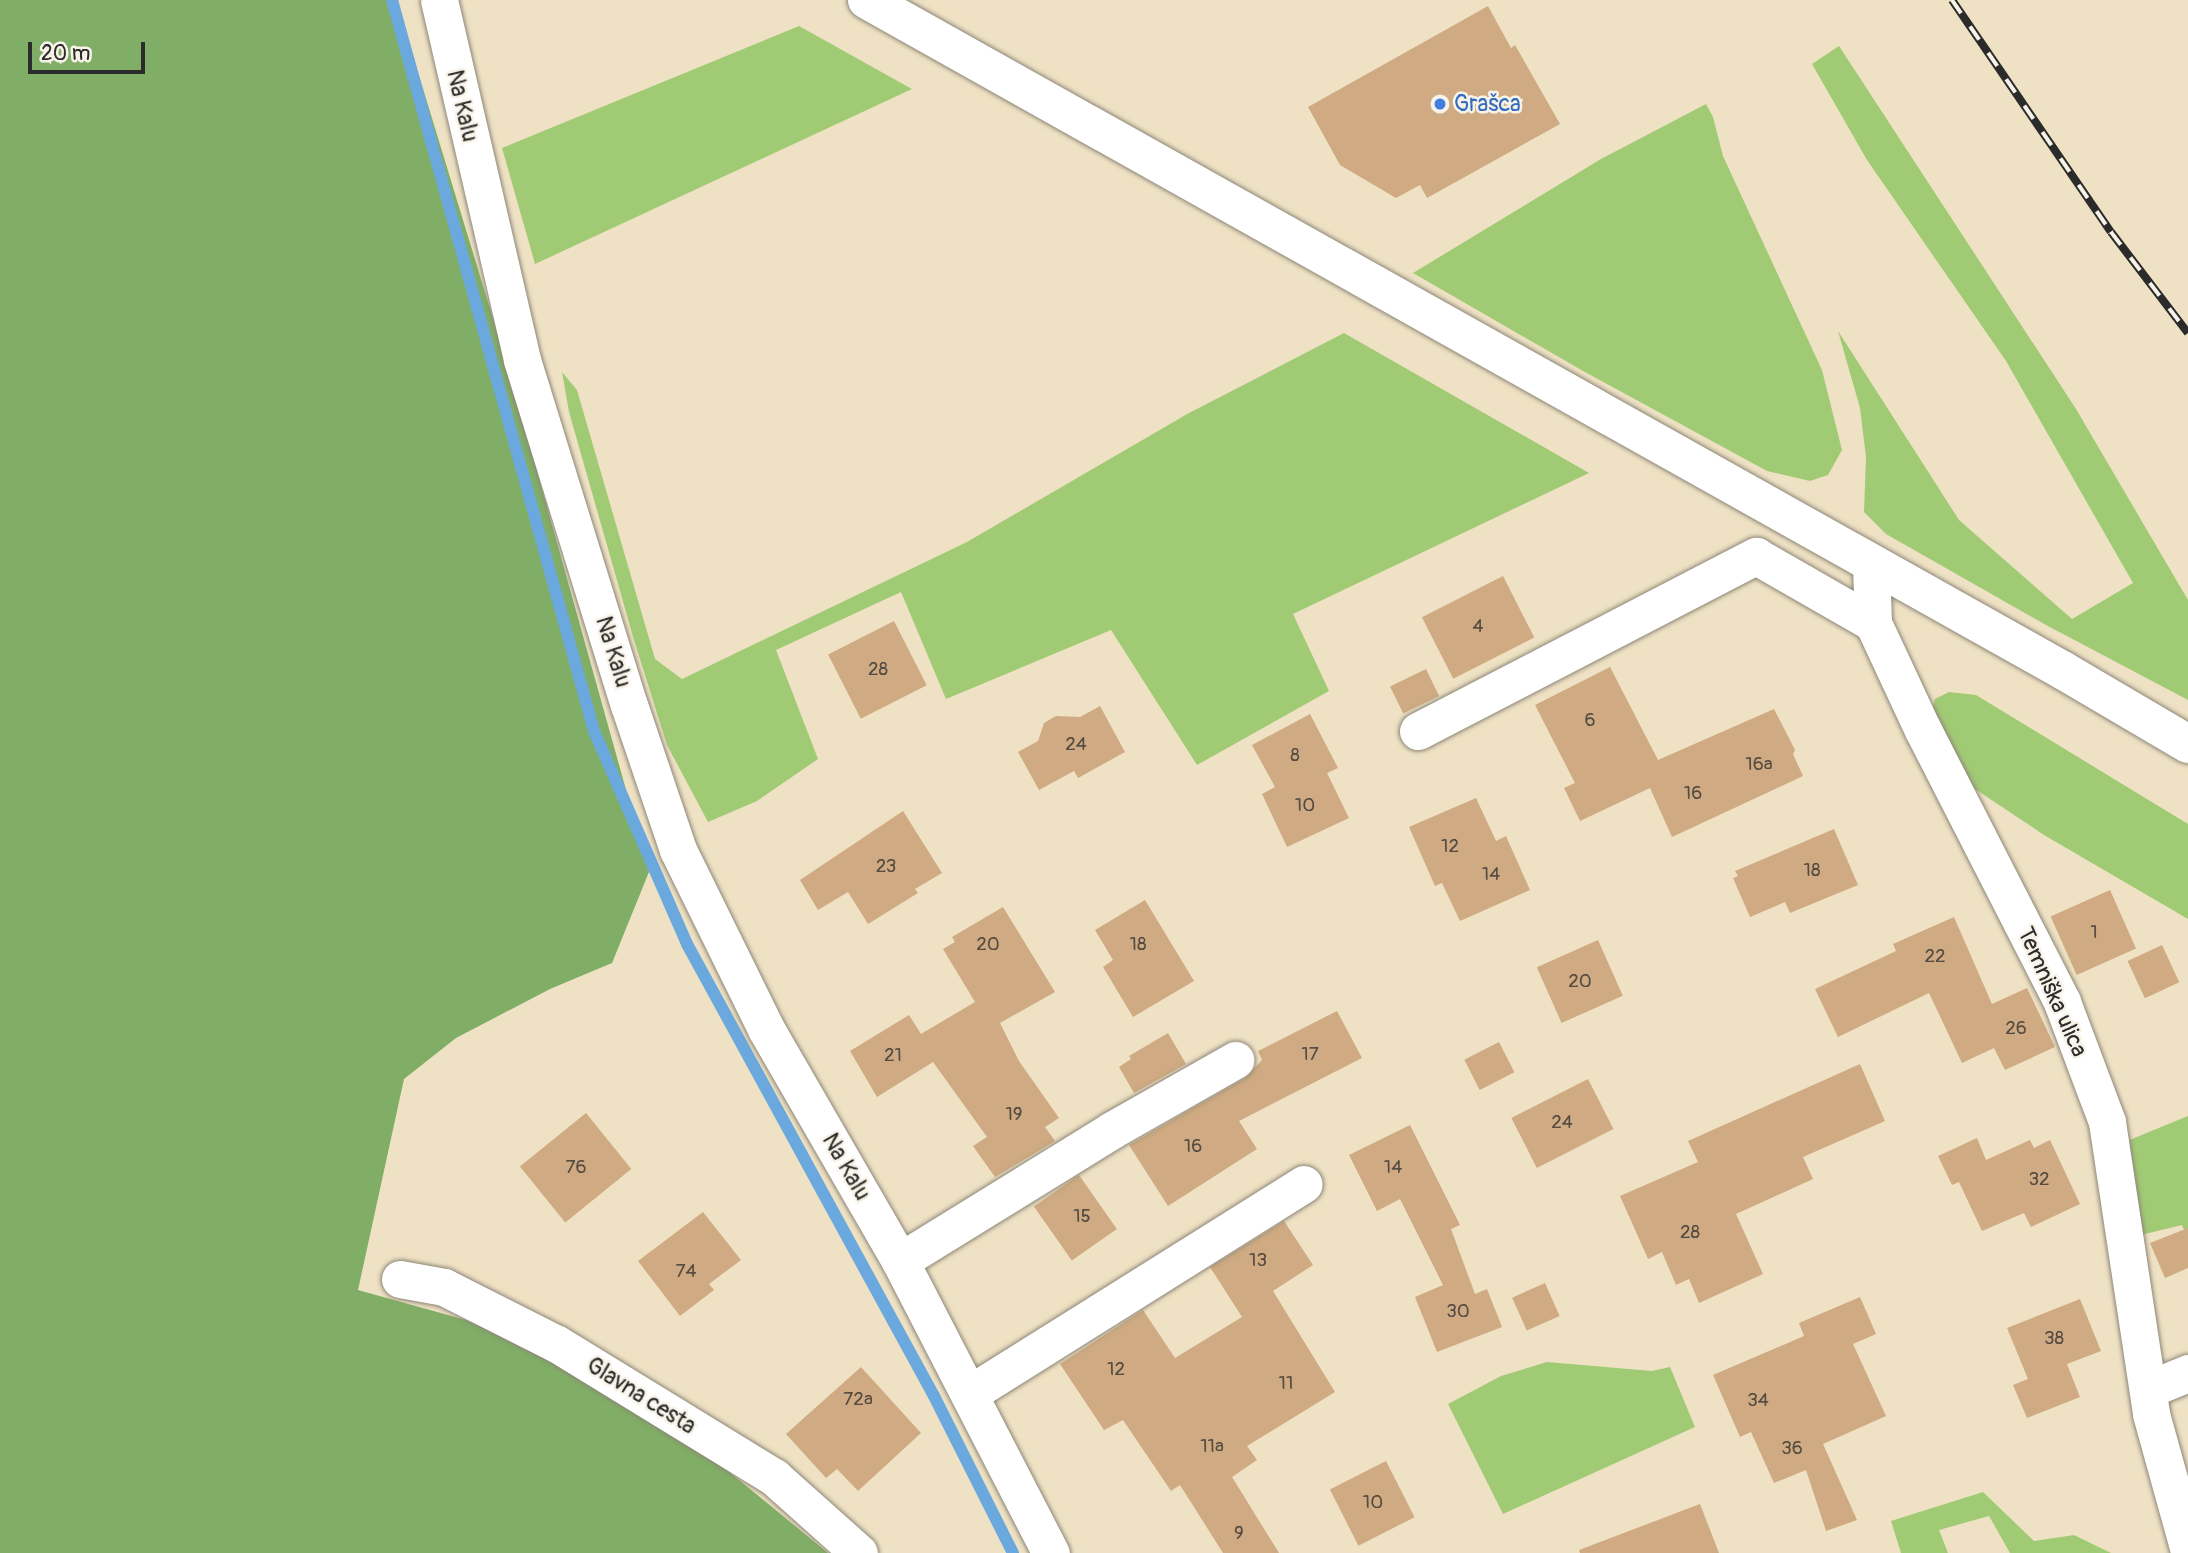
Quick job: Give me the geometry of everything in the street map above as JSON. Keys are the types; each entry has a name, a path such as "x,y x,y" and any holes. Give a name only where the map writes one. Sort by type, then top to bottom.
{"main road":[{"path":"867,0 2188,744"}],"street":[{"name":"Na Kalu","path":"439,0 523,360 629,705 678,850 766,1029 900,1261 1051,1553"},
{"path":"1418,731 1756,556 1872,623"},
{"path":"1871,565 1872,623"},
{"name":"Temniška ulica","path":"1872,623 1923,730 2062,1002 2107,1122 2151,1414 2188,1546"},
{"path":"900,1261 1112,1130 1234,1060"},
{"path":"969,1394 1304,1184"},
{"name":"Glavna cesta","path":"400,1279 444,1287 556,1344 774,1477 859,1553"},
{"path":"2149,1389 2188,1373"}],"green space":[{"path":"0,0 396,0 509,371 649,872 612,963 550,989 456,1038 404,1079 358,1290 466,1320 626,1387 828,1553 0,1553"},
{"path":"799,26 912,89 535,264 502,148"},
{"path":"1839,46 2076,409 2188,600 2188,700 2046,625 1886,534 1864,512 1866,457 1860,408 1838,331 1959,520 2072,619 2133,583 2006,361 1867,160 1812,64"},
{"path":"1706,104 1713,117 1723,156 1822,370 1842,450 1828,475 1810,481 1767,471 1583,371 1413,273 1601,159"},
{"path":"1344,333 1589,473 1293,614 1329,691 1197,765 1111,630 946,699 901,592 776,650 818,759 757,801 708,822 667,745 569,412 562,372 577,390 655,659 682,679 967,542 1189,413"},
{"path":"1949,692 1976,695 2188,824 2188,919 2044,835 1972,787 1930,717 1935,699"},
{"path":"2188,1116 2188,1239 2182,1225 2141,1235 2127,1141"},
{"path":"1547,1362 1652,1371 1670,1367 1695,1427 1503,1514 1448,1404 1501,1376"},
{"path":"1983,1492 2034,1541 2074,1535 2111,1553 2010,1553 1989,1516 1939,1530 1948,1553 1901,1553 1891,1521"}],"building":[{"name":"Grašca","path":"1488,6 1511,48 1515,45 1560,124 1427,198 1420,185 1396,198 1340,165 1308,107"},
{"path":"1503,576 1534,637 1453,679 1422,617"},
{"path":"894,621 927,685 861,719 828,655"},
{"path":"1610,667 1658,760 1774,709 1795,750 1793,754 1803,776 1672,837 1650,788 1580,821 1564,788 1575,783 1535,705"},
{"path":"1426,669 1439,696 1403,713 1390,687"},
{"path":"1100,706 1125,752 1078,778 1074,771 1039,790 1018,752 1038,741 1044,723 1056,716 1080,717"},
{"path":"1310,714 1338,768 1327,773 1349,818 1287,847 1262,794 1275,787 1252,745"},
{"path":"1476,798 1496,841 1506,836 1530,890 1460,921 1442,883 1435,886 1409,827"},
{"path":"903,811 942,873 915,889 918,893 868,924 848,892 818,910 800,880"},
{"path":"1834,829 1858,885 1790,913 1785,902 1750,917 1733,878 1738,876 1735,871"},
{"path":"2110,890 2136,948 2077,975 2051,916"},
{"path":"1145,900 1194,981 1133,1017 1103,967 1113,960 1095,930"},
{"path":"1003,907 1055,992 1000,1023 1019,1061 1059,1118 1045,1127 1055,1141 995,1177 973,1146 987,1137 933,1062 877,1097 850,1051 909,1015 921,1034 975,1002 943,949 955,942 952,937"},
{"path":"1954,917 1992,1004 2027,988 2055,1047 2005,1070 1994,1048 1962,1063 1929,993 1838,1037 1815,989 1896,951 1893,944"},
{"path":"1598,940 1623,996 1562,1023 1537,967"},
{"path":"2162,945 2179,982 2145,998 2128,961"},
{"path":"1337,1011 1362,1058 1239,1121 1257,1149 1168,1206 1129,1145 1245,1078 1262,1060 1258,1051"},
{"path":"1168,1033 1186,1064 1134,1093 1119,1067 1131,1059 1129,1056"},
{"path":"1499,1042 1514,1072 1480,1090 1464,1060"},
{"path":"1860,1064 1885,1121 1803,1157 1813,1179 1736,1214 1763,1274 1699,1303 1689,1279 1676,1285 1662,1252 1648,1259 1620,1196 1698,1162 1688,1141"},
{"path":"1588,1079 1613,1129 1537,1168 1511,1118"},
{"path":"586,1113 631,1169 565,1222 520,1166"},
{"path":"1410,1125 1460,1225 1451,1229 1475,1294 1487,1289 1502,1327 1437,1352 1415,1297 1443,1285 1400,1199 1377,1211 1349,1155"},
{"path":"1977,1138 1986,1160 2030,1140 2034,1148 2050,1140 2080,1204 2031,1227 2024,1213 1982,1231 1959,1182 1952,1185 1938,1156"},
{"path":"1079,1175 1117,1229 1072,1261 1034,1207"},
{"path":"703,1212 741,1260 709,1284 714,1290 680,1316 638,1261"},
{"path":"1284,1221 1313,1265 1273,1291 1335,1392 1247,1446 1257,1460 1232,1477 1279,1553 1223,1553 1180,1485 1171,1491 1123,1420 1104,1430 1060,1364 1143,1310 1175,1358 1242,1317 1210,1267"},
{"path":"2188,1228 2188,1268 2165,1278 2150,1243"},
{"path":"1545,1283 1560,1316 1527,1331 1512,1298"},
{"path":"1860,1297 1876,1334 1853,1344 1886,1416 1823,1444 1857,1520 1826,1531 1806,1470 1774,1483 1751,1432 1740,1437 1713,1375 1804,1336 1799,1323"},
{"path":"2080,1299 2101,1351 2067,1364 2080,1397 2027,1418 2013,1385 2028,1379 2007,1328"},
{"path":"861,1367 921,1433 858,1491 837,1469 826,1478 786,1434"},
{"path":"1386,1461 1415,1517 1358,1546 1330,1490"},
{"path":"1700,1504 1719,1553 1580,1553 1579,1550"}],"waterway":[{"path":"392,0 594,731 687,944 934,1396 1013,1553"}],"railway":[{"path":"1952,0 2111,232 2188,333"}],"place":[{"name":"Grašca","path":"1440,104"}]}
